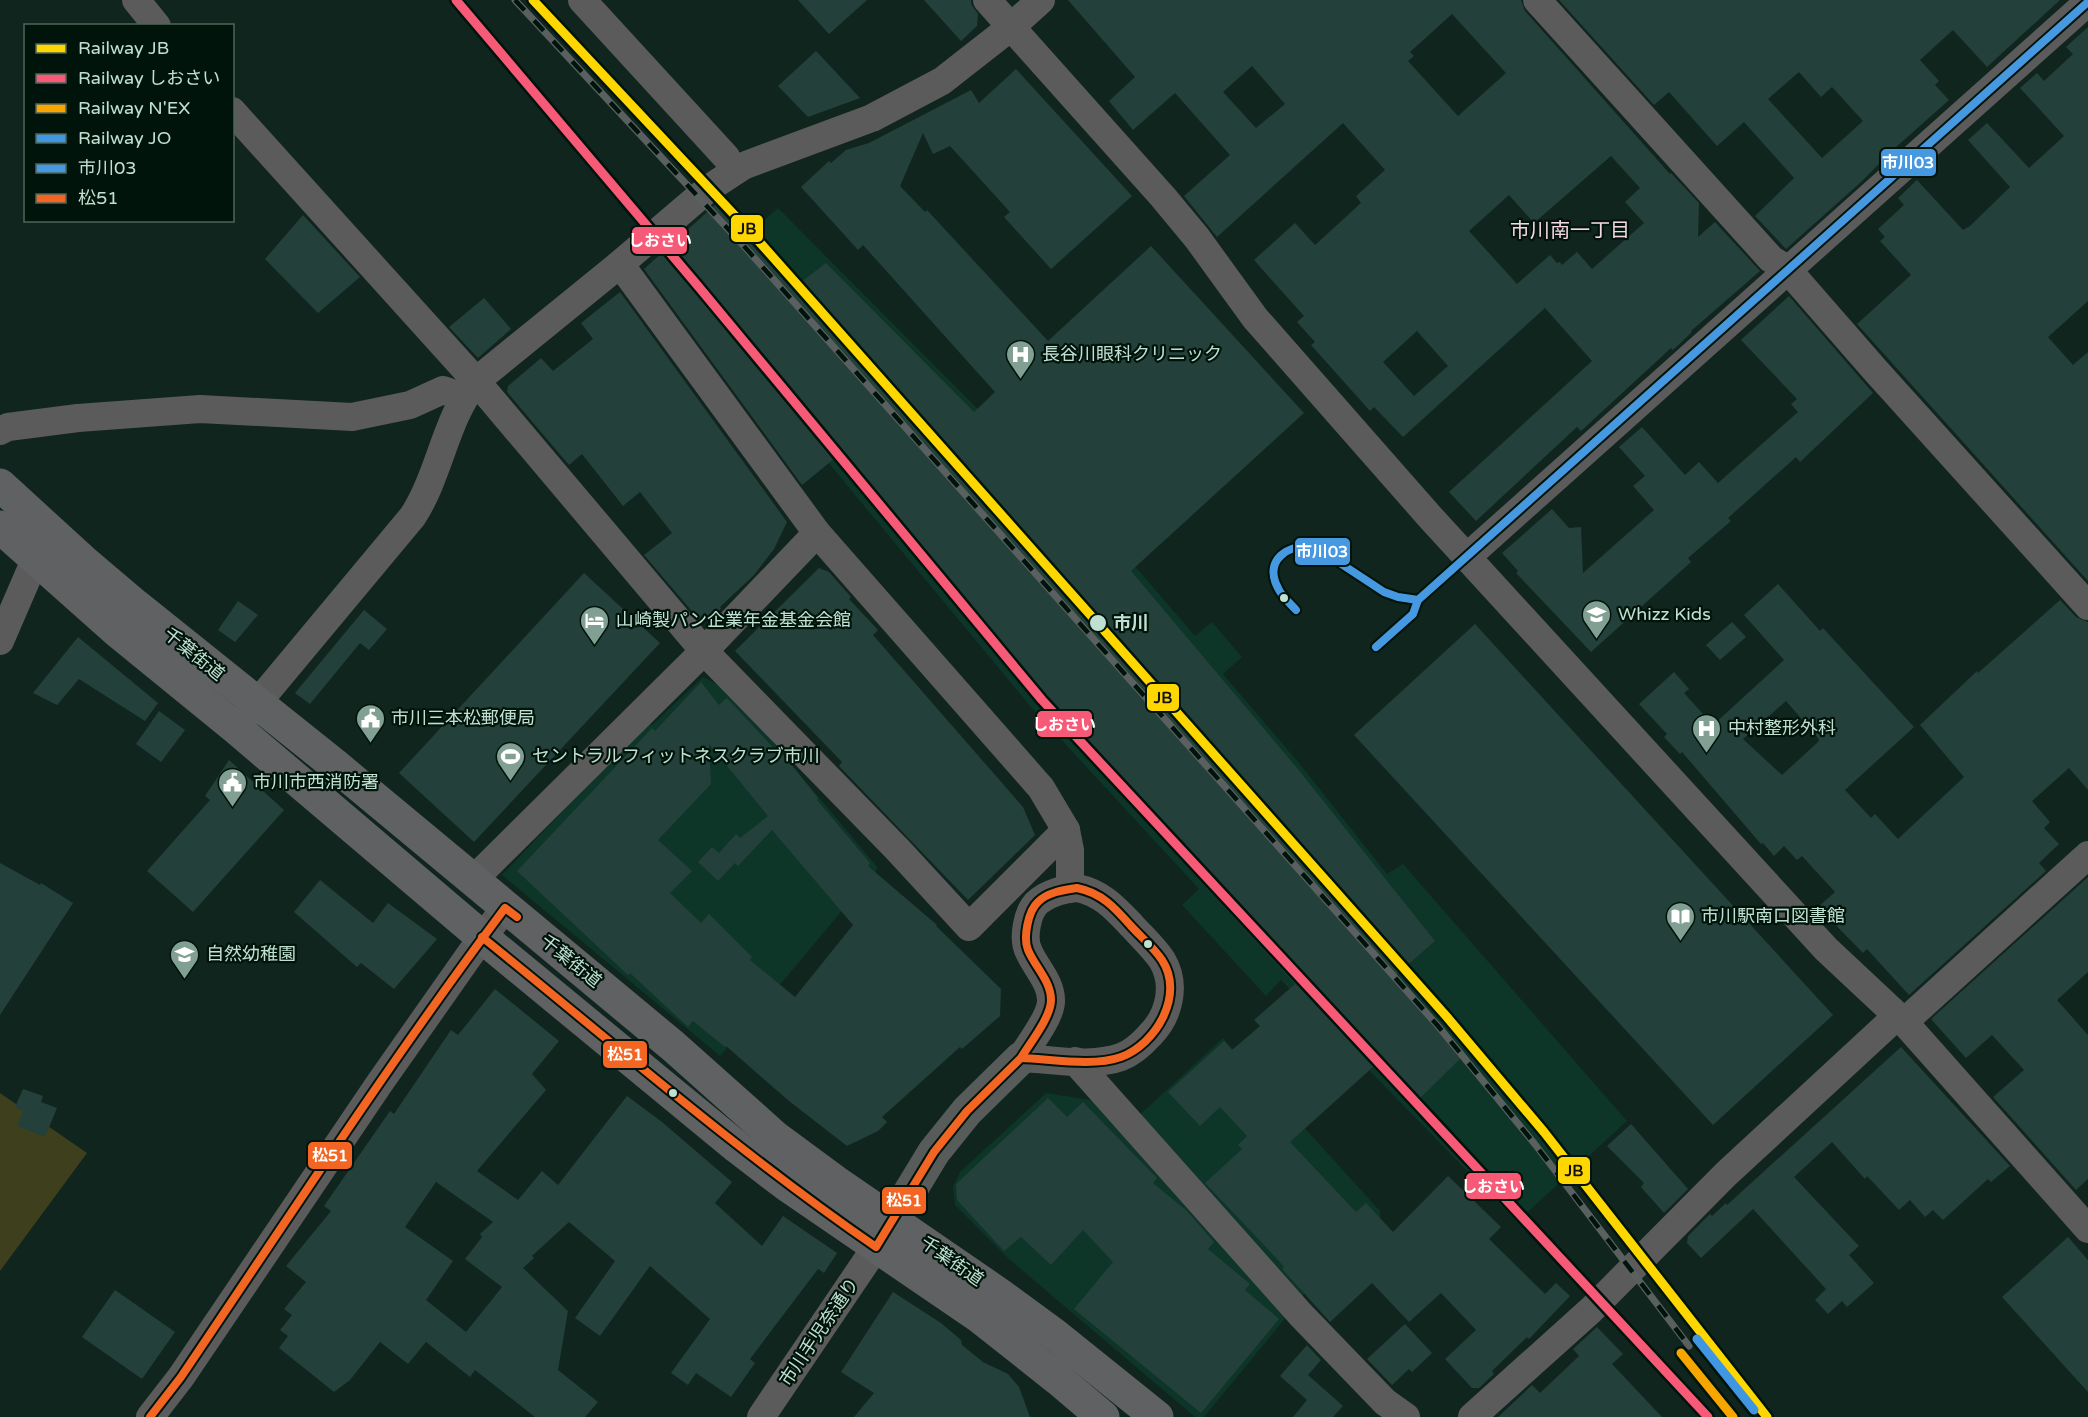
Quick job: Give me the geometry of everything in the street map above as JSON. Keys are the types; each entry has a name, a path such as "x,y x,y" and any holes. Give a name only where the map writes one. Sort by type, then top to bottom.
{"highway":[{"name":"千葉街道","path":"0,485 82,560 256,703 336,765 673,1046 775,1137 836,1182 884,1233 981,1318 1058,1378 1103,1417"},
{"name":"千葉街道","path":"0,527 117,631 237,728 482,938 737,1147 788,1186 884,1233 1054,1335 1157,1417"}],"main road":[{"path":"884,1233 911,1187 950,1131 1021,1058"}],"street":[{"path":"136,0 155,24"},
{"path":"582,0 726,157"},
{"path":"987,0 1191,230 1255,318 1467,557 1826,949 1900,1019 2088,1229"},
{"path":"237,728 413,516 429,487 470,389 708,189 743,166 872,118 942,81 1011,27 1041,0"},
{"path":"1537,0 1771,260 1787,269 2088,606"},
{"path":"1467,557 2088,2"},
{"path":"234,113 470,389 704,651 898,850 969,927 1066,830"},
{"path":"620,264 817,533 1041,788 1066,830 1070,850 1070,888"},
{"path":"0,431 8,427 78,418 200,409 352,417 410,405 443,390 470,389"},
{"path":"473,880 704,651 817,533"},
{"path":"0,641 35,560"},
{"path":"1472,1417 1591,1310 1726,1174 2088,855"},
{"path":"1077,888 1092,891 1111,903 1162,961 1170,983 1168,1005 1160,1025 1142,1044 1124,1056 1103,1062 1021,1058 1049,1012 1051,1001 1049,987 1027,950 1025,934 1028,921 1037,902 1060,890 1077,888"},
{"path":"150,1417 181,1377 380,1084 505,908"},
{"path":"1075,1061 1301,1315 1385,1402 1406,1417"},
{"name":"市川手児奈通り","path":"761,1417 884,1233"}],"shaded area":[{"path":"778,208 1141,573 1195,636 1212,622 1242,657 1223,674 1299,763 1387,874 1403,864 1627,1121 1517,1222 1281,980 1266,996 1182,905 1199,889 1031,707 836,472 690,286"},
{"path":"703,677 731,692 878,868 720,1056 502,875 647,722 652,725"},
{"path":"1223,1038 1380,1211 1380,1220 1298,1300 1135,1119"},
{"path":"0,1093 87,1153 0,1271"},
{"path":"1046,1093 1091,1100 1288,1315 1204,1417 1195,1417 1010,1260 955,1205 953,1187 960,1172"}],"building":[{"path":"798,0 867,0 829,34"},
{"path":"924,0 971,0 978,14 977,26 961,41"},
{"path":"1068,0 1521,0 1525,11 1670,174 1699,203 1698,237 1715,222 1760,271 1691,331 1673,350 1671,348 1581,431 1577,427 1476,521 1449,492 1592,361 1545,308 1403,437 1374,407 1370,411 1311,345 1315,342 1297,322 1304,316 1254,260 1295,223 1315,245 1361,203 1356,196 1385,170 1343,123 1217,237 1184,196 1230,155 1175,93 1133,130 1109,101 1135,77","holes":["1452,14 1506,73 1458,116 1408,61 1414,56 1410,52","1252,66 1285,104 1256,128 1223,92","1611,156 1640,188 1625,202 1644,223 1592,269 1577,252 1562,265 1550,255 1517,284 1469,231 1509,195 1534,223","1417,331 1448,366 1414,396 1383,362"]},
{"path":"1559,0 2060,0 1987,67 1953,30 1920,60 1939,81 1935,85 1949,100 1786,249 1755,216 1794,178 1744,122 1717,146 1669,92 1654,105","holes":["1799,72 1821,97 1832,87 1863,121 1822,158 1768,99"]},
{"path":"2088,27 2088,301 2048,337 2073,365 2088,352 2088,581 1857,324 1911,275 1880,241 1885,237 1878,229 1904,205 1898,198 1917,180 1963,230 2010,187 1968,140 1987,123 2029,168 2064,136 2020,88 2037,73 2044,81 2073,54 2066,47"},
{"path":"816,51 860,98 808,117 778,86"},
{"path":"1016,69 1132,196 1051,269 1004,217 1010,212 950,146 933,154 923,133 900,186 925,212 927,210 1048,341 1151,246 1304,413 1131,571 1297,768 1435,941 1397,974 1465,1054 1411,1107 1373,1067 1290,1142 1356,1212 1366,1203 1393,1232 1448,1176 1501,1227 1489,1239 1545,1294 1556,1283 1570,1296 1529,1339 1527,1337 1492,1371 1494,1374 1479,1388 1472,1388 1445,1359 1476,1330 1441,1293 1409,1322 1372,1283 1330,1322 1282,1269 1284,1267 1279,1261 1205,1183 1242,1149 1238,1145 1247,1136 1220,1107 1200,1126 1168,1092 1224,1041 1232,1050 1260,1026 1254,1020 1295,984 1037,704 834,459 802,485 644,269 715,205 792,289 826,263 974,412 995,392 863,245 858,250 801,187 829,161 831,163 846,150 869,143 971,90 979,103"},
{"path":"303,215 360,277 318,313 265,259"},
{"path":"620,292 787,522 774,549 754,575 720,607 721,609 702,623 644,555 672,533 640,492 623,506 582,454 569,465 507,392 508,386 541,358 553,371 593,339 581,323"},
{"path":"1789,296 1873,393 1800,462 1796,457 1728,518 1731,521 1688,558 1691,562 1591,652 1516,573 1518,571 1502,553 1552,509 1569,528 1581,527 1583,573 1654,510 1633,486 1645,476 1619,447 1642,427 1685,475 1699,462 1718,483 1798,412 1791,404 1797,399 1741,340"},
{"path":"484,298 511,329 478,358 449,327"},
{"path":"819,568 829,572 851,597 849,599 878,630 873,635 1023,807 1035,835 968,900 839,766 842,762 735,651"},
{"path":"584,573 660,643 474,842 399,773"},
{"path":"1778,584 1820,631 1823,628 1914,727 1845,790 1871,818 1875,814 1898,839 1964,777 1920,725 1977,671 1978,673 2060,600 2076,617 2088,622 2088,790 2069,768 2032,801 2050,822 2044,828 2059,844 2039,863 2046,871 1909,995 1867,949 1863,953 1818,907 1835,892 1802,856 1797,860 1784,846 1774,856 1763,843 1761,844 1682,752 1680,754 1664,737 1667,734 1639,704 1674,672 1689,689 1684,693 1713,725 1784,660 1744,615","holes":["1786,701 1819,739 1782,775 1743,739"]},
{"path":"238,601 258,615 235,642 218,630"},
{"path":"364,610 387,629 369,650 360,643 310,704 295,693"},
{"path":"1732,622 1746,637 1720,660 1706,645"},
{"path":"1475,624 1833,1015 1713,1125 1354,735"},
{"path":"78,637 158,703 145,721 79,679 57,705 33,693"},
{"path":"701,682 719,705 727,698 790,763 818,798 817,800 870,863 868,866 937,925 1001,989 1000,1016 962,1049 960,1047 882,1117 887,1122 878,1131 847,1146 693,1021 688,1027 630,973 628,975 517,871 652,728 655,731","holes":["709,744 768,816 740,838 736,834 719,853 712,847 698,862 718,881 735,863 738,866 772,830 853,925 795,997 750,960 752,957 709,914 701,923 670,893 692,871 658,840 711,784"]},
{"path":"159,711 185,730 161,762 136,744"},
{"path":"229,760 284,810 193,912 147,871 210,800 205,796"},
{"path":"0,863 40,885 41,883 73,903 0,1015"},
{"path":"2088,877 2088,972 2057,1000 2088,1035 2088,1179 2076,1190 1993,1097 2024,1070 1992,1035 1966,1058 1931,1019"},
{"path":"320,880 373,923 388,903 437,939 394,989 361,963 357,967 294,912"},
{"path":"495,989 559,1041 532,1074 546,1090 477,1171 518,1200 542,1171 558,1185 627,1096 662,1122 732,1182 715,1203 762,1246 783,1216 837,1253 824,1273 818,1269 750,1359 755,1363 731,1397 696,1373 688,1385 671,1373 710,1319 650,1266 600,1336 575,1318 615,1261 569,1222 532,1256 534,1258 523,1268 568,1311 558,1370 598,1402 585,1417 535,1417 475,1370 470,1377 426,1342 408,1364 380,1342 350,1380 334,1392 279,1348 288,1336 280,1330 292,1315 284,1309 306,1282 286,1266 331,1211 324,1206 390,1111 394,1114 451,1030 458,1035","holes":["436,1182 493,1222 480,1234 482,1237 465,1259 502,1287 466,1332 426,1300 453,1261 405,1227"]},
{"path":"1901,1047 2010,1166 1991,1182 1988,1179 1943,1220 1933,1210 1925,1217 1910,1200 1899,1210 1867,1176 1865,1179 1832,1142 1794,1177 1859,1246 1849,1255 1874,1283 1847,1307 1842,1301 1828,1314 1815,1300 1826,1289 1753,1209 1701,1258 1687,1243 1688,1236 1710,1214 1712,1216 1726,1203 1727,1205"},
{"path":"23,1089 43,1096 41,1102 57,1108 45,1137 17,1126 23,1111 15,1107"},
{"path":"1048,1098 1067,1117 1083,1102 1157,1178 1153,1183 1187,1211 1214,1242 1208,1249 1250,1284 1245,1290 1279,1319 1201,1413 1074,1309 1113,1262 1083,1230 1051,1265 1021,1237 1004,1251 957,1200 956,1184"},
{"path":"1631,1124 1688,1189 1664,1213 1641,1187 1644,1183 1607,1146"},
{"path":"2068,1237 2088,1260 2088,1392 2002,1297"},
{"path":"115,1290 175,1332 142,1379 82,1337"},
{"path":"893,1292 941,1323 961,1340 962,1345 983,1362 1008,1374 1019,1387 1030,1417 854,1417 874,1393 841,1372"},
{"path":"1405,1324 1432,1353 1412,1372 1409,1369 1392,1385 1367,1359"},
{"path":"1597,1327 1623,1354 1612,1364 1662,1417 1498,1417 1532,1385 1540,1393 1579,1356 1573,1349"},
{"path":"1307,1345 1321,1360 1308,1375 1343,1406 1333,1417 1293,1417 1307,1400 1280,1376"}],"railway":[{"path":"515,0 743,245 1438,1026 1534,1143 1689,1346"}],"rail line":[{"name":"しおさい","path":"456,0 698,286 1042,700 1708,1417"},
{"name":"JB","path":"533,0 755,237 1447,1017 1544,1132 1767,1417"},
{"name":"JO","path":"1697,1339 1754,1410"},
{"name":"N'EX","path":"1681,1353 1733,1417"}],"transit line":[{"name":"市川03","path":"1376,647 1413,614 1418,600 2088,2"},
{"name":"市川03","path":"1296,610 1280,591 1274,578 1274,569 1276,562 1287,551 1304,546 1314,546 1384,592 1418,600"},
{"name":"松51","path":"1077,888 1101,897 1159,956 1168,974 1170,988 1168,1003 1155,1030 1134,1051 1121,1057 1098,1062 1021,1058 1044,1022 1051,1000 1048,987 1028,950 1026,932 1029,918 1034,906 1046,896 1077,888"},
{"name":"松51","path":"150,1417 181,1377 340,1141 463,965 505,908 517,917"},
{"name":"松51","path":"482,937 725,1135 876,1247 934,1152 967,1111 1021,1058"}],"place":[{"name":"長谷川眼科クリニック","path":"1021,380"},
{"name":"市川","path":"1098,623"},
{"name":"Whizz Kids","path":"1597,640"},
{"name":"山崎製パン企業年金基金会館","path":"595,646"},
{"name":"市川三本松郵便局","path":"370,744"},
{"name":"中村整形外科","path":"1707,754"},
{"name":"セントラルフィットネスクラブ市川","path":"511,782"},
{"name":"市川市西消防署","path":"232,808"},
{"name":"市川駅南口図書館","path":"1680,942"},
{"name":"自然幼稚園","path":"185,980"}],"district":[{"name":"市川南一丁目","path":"1570,230"}]}
